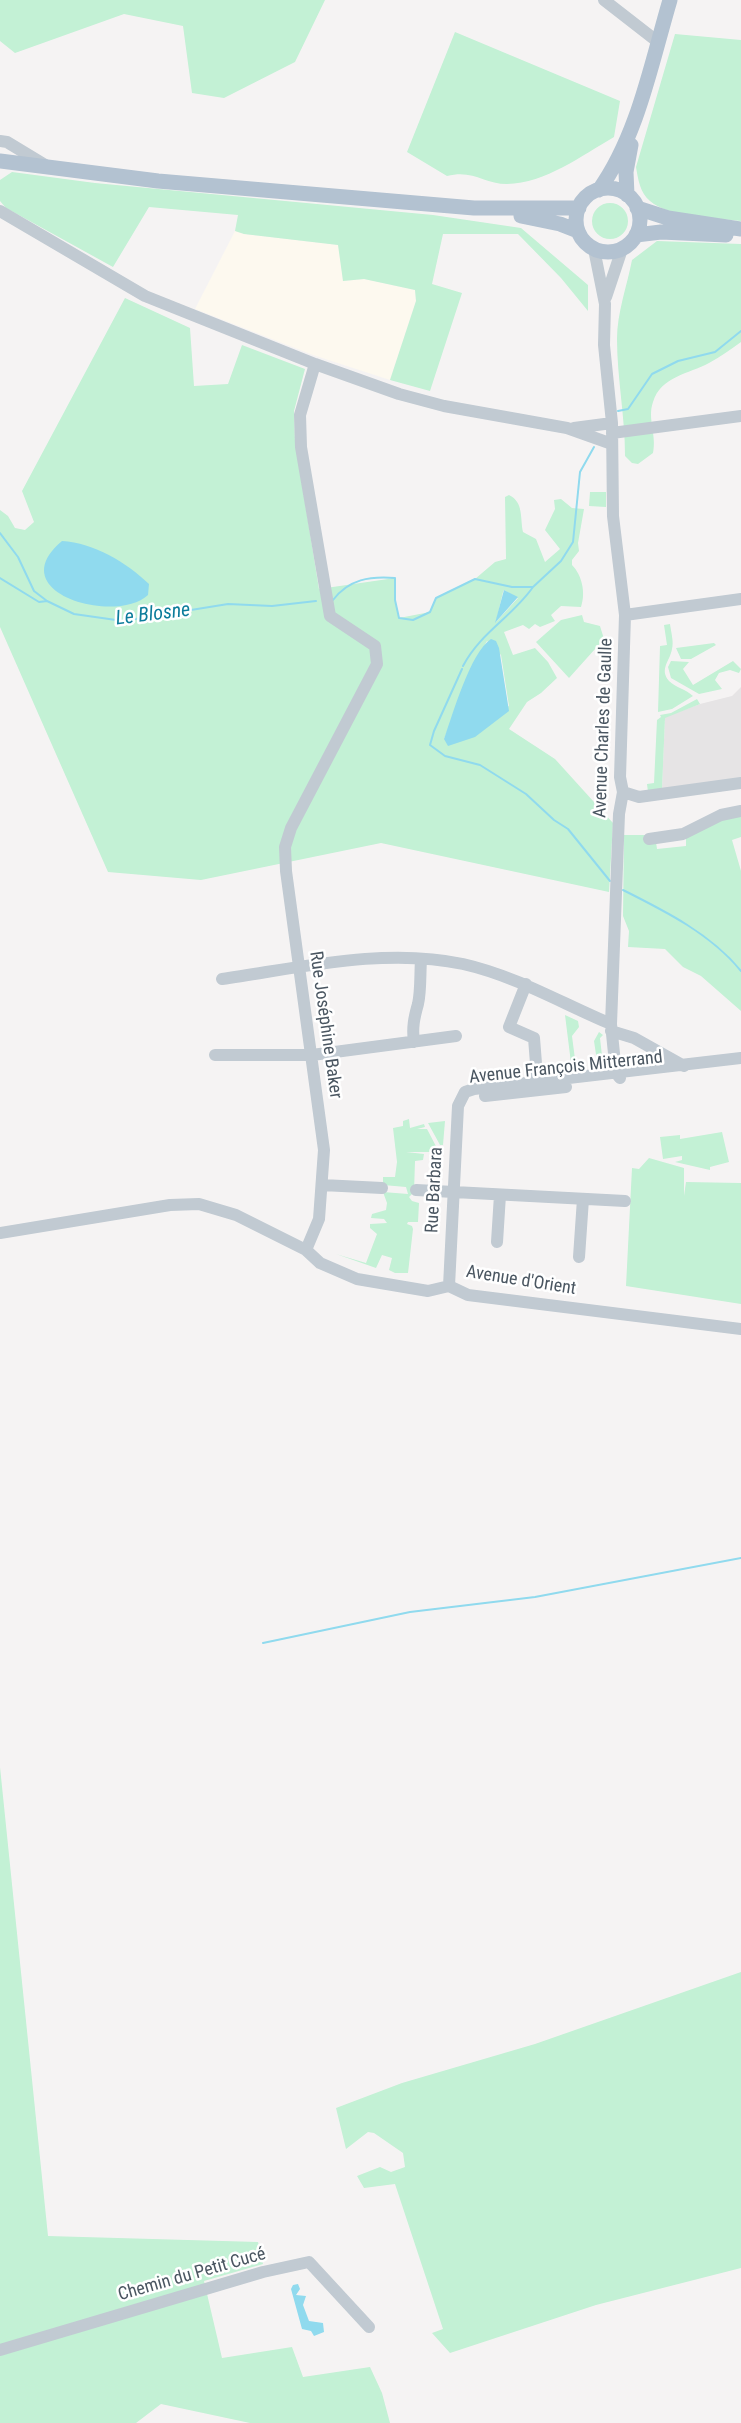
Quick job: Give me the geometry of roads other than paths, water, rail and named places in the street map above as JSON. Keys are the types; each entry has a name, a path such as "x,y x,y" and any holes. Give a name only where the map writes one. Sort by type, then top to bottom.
{"main road":[{"path":"599,190 619,157 638,109 670,0"},
{"path":"627,195 626,172 638,109"},
{"path":"0,161 182,184 474,208 579,208"},
{"path":"474,208 544,220 578,231 594,249 608,252 622,249 636,235 640,222 637,208 627,195 619,190 599,190 591,194 579,208 578,231"},
{"path":"637,208 668,218 741,229"},
{"path":"636,235 661,232 741,235"}],"street":[{"path":"604,0 658,42"},
{"path":"0,141 7,142 49,168"},
{"path":"0,211 145,296 315,364 399,394 444,405 567,428 612,433 741,416"},
{"path":"594,249 605,304"},
{"path":"605,304 622,249"},
{"name":"Avenue Charles de Gaulle","path":"605,304 604,345 612,433 614,529 625,615 620,777 623,792 619,814 611,1028 619,1076"},
{"name":"Rue Joséphine Baker","path":"306,1250 319,1219 324,1150 286,871 285,847 291,828 377,664 375,646 330,616 301,447 300,415 315,364"},
{"path":"567,428 612,433"},
{"path":"625,615 741,599"},
{"path":"623,792 639,797 741,783"},
{"path":"649,839 683,834 722,815 741,811"},
{"path":"222,979 377,958 461,964 526,984 634,1038 686,1069"},
{"path":"414,1042 414,1014 418,1003 421,960"},
{"path":"526,984 509,1027 534,1038 537,1086"},
{"path":"215,1055 312,1055 456,1036"},
{"name":"Avenue François Mitterrand","path":"686,1069 741,1058"},
{"name":"Avenue François Mitterrand","path":"463,1097 619,1076 741,1066"},
{"name":"Rue Barbara","path":"449,1286 458,1106 463,1097"},
{"path":"322,1185 382,1188"},
{"path":"416,1190 625,1202"},
{"path":"497,1242 500,1195"},
{"path":"579,1257 583,1199"},
{"name":"Avenue d'Orient","path":"0,1233 170,1205 200,1204 216,1208 306,1250 330,1268 375,1283 428,1291 449,1286 468,1294 741,1329"},
{"name":"Chemin du Petit Cucé","path":"0,2350 263,2272 309,2262 369,2327"}],"water":[{"path":"62,541 86,545 120,561 149,584 148,595 133,603 112,607 90,605 70,599 54,589 45,576 47,559"},
{"path":"504,590 518,597 495,623"},
{"path":"491,639 496,641 499,648 509,711 475,737 448,746 444,739 469,670 483,646"},
{"path":"298,2284 300,2289 296,2295 306,2296 303,2305 309,2321 323,2323 324,2332 314,2336 311,2331 302,2329 291,2289 293,2285"}],"waterway":[{"name":"Le Blosne","path":"618,411 628,409 652,374 678,361 715,352 741,331"},
{"name":"Le Blosne","path":"333,600 346,587 361,580 395,578 395,600 399,618 413,620 430,612 436,598 475,579 512,587 533,587 561,561 573,542 580,472 594,447"},
{"path":"0,533 18,557 34,591 47,601"},
{"name":"Le Blosne","path":"0,578 39,602 47,601 74,614 123,621 228,604 272,606 316,601"},
{"path":"463,666 478,644 525,598 533,587"},
{"path":"462,669 430,745 445,756 480,765 526,794 554,820 568,829 610,881"},
{"path":"623,890 686,924 716,946 741,971"},
{"path":"263,1643 410,1612 535,1597 741,1558"}]}
